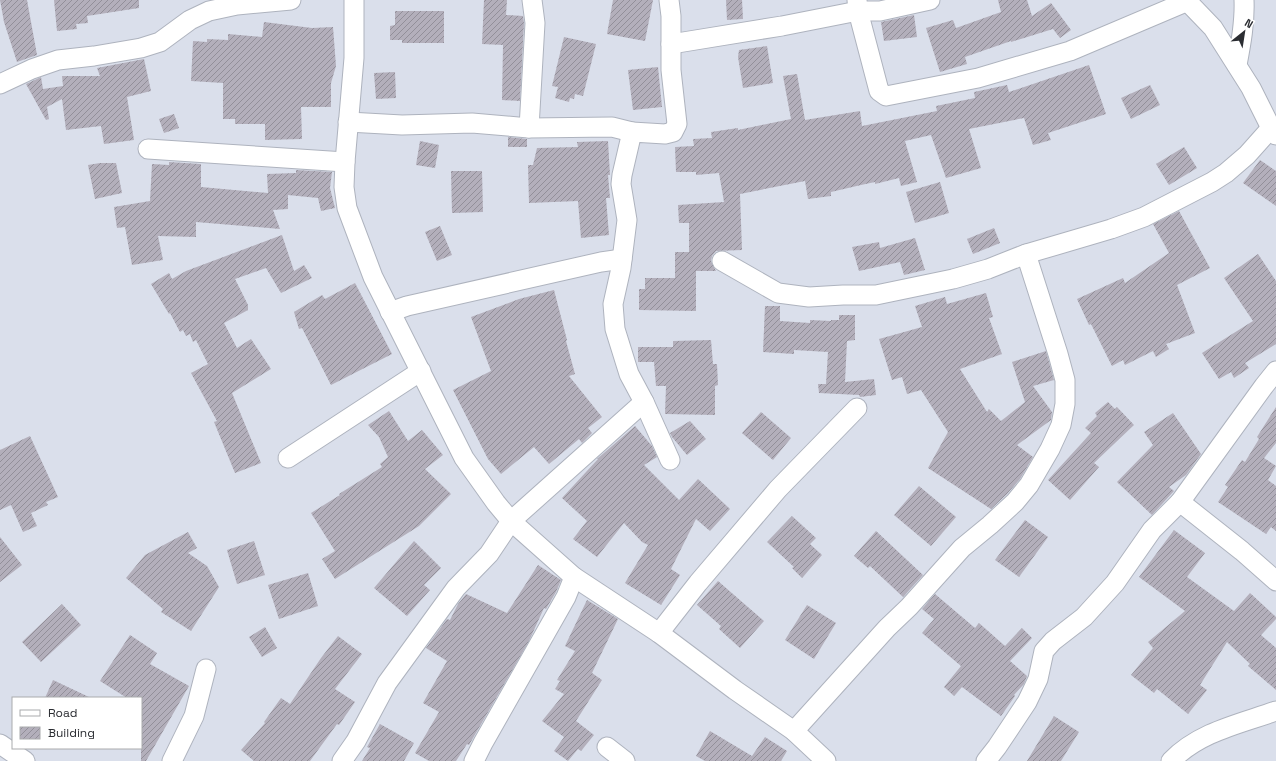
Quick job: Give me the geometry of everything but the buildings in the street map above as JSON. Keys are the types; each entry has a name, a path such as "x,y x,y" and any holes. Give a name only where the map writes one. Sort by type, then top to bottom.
{"street":[{"path":"1,79 58,60 141,48 160,42 190,20 209,11 237,5 291,0"},
{"path":"354,0 354,58 344,187 347,208 373,277 464,458 496,503 511,521 574,576 659,633 735,690 794,731 826,761"},
{"path":"528,128 535,23 532,0"},
{"path":"348,122 402,125 472,123 528,128 612,128 632,132 665,134 673,132 677,124 671,70 669,0"},
{"path":"671,44 782,26 858,6 880,11 930,0"},
{"path":"1237,65 1245,10 1244,0"},
{"path":"722,261 778,292 809,297 876,295 953,279 988,269 1026,254 1111,229 1144,217 1212,182 1226,173 1274,131 1251,88 1214,28 1187,1 1070,50 978,78 886,96 879,91 858,6"},
{"path":"632,132 621,184 627,220 622,259 612,304 614,329 629,374 644,402 670,460"},
{"path":"148,149 345,162"},
{"path":"794,731 962,548 1015,502 1029,485 1050,449 1061,425 1065,404 1065,380 1026,254"},
{"path":"390,312 407,306 546,274 622,259"},
{"path":"288,458 421,371"},
{"path":"986,761 1027,702 1038,679 1044,651 1084,617 1115,583 1152,530 1180,502 1276,371"},
{"path":"342,761 356,741 387,683 456,588 489,554 511,521 644,402"},
{"path":"659,633 698,583 778,489 857,408"},
{"path":"1180,502 1242,551 1276,581"},
{"path":"474,761 566,597 574,576"},
{"path":"172,761 194,716 206,669"},
{"path":"1170,761 1180,752 1209,734 1276,711"},
{"path":"0,744 25,761"},
{"path":"607,747 625,761"}]}
